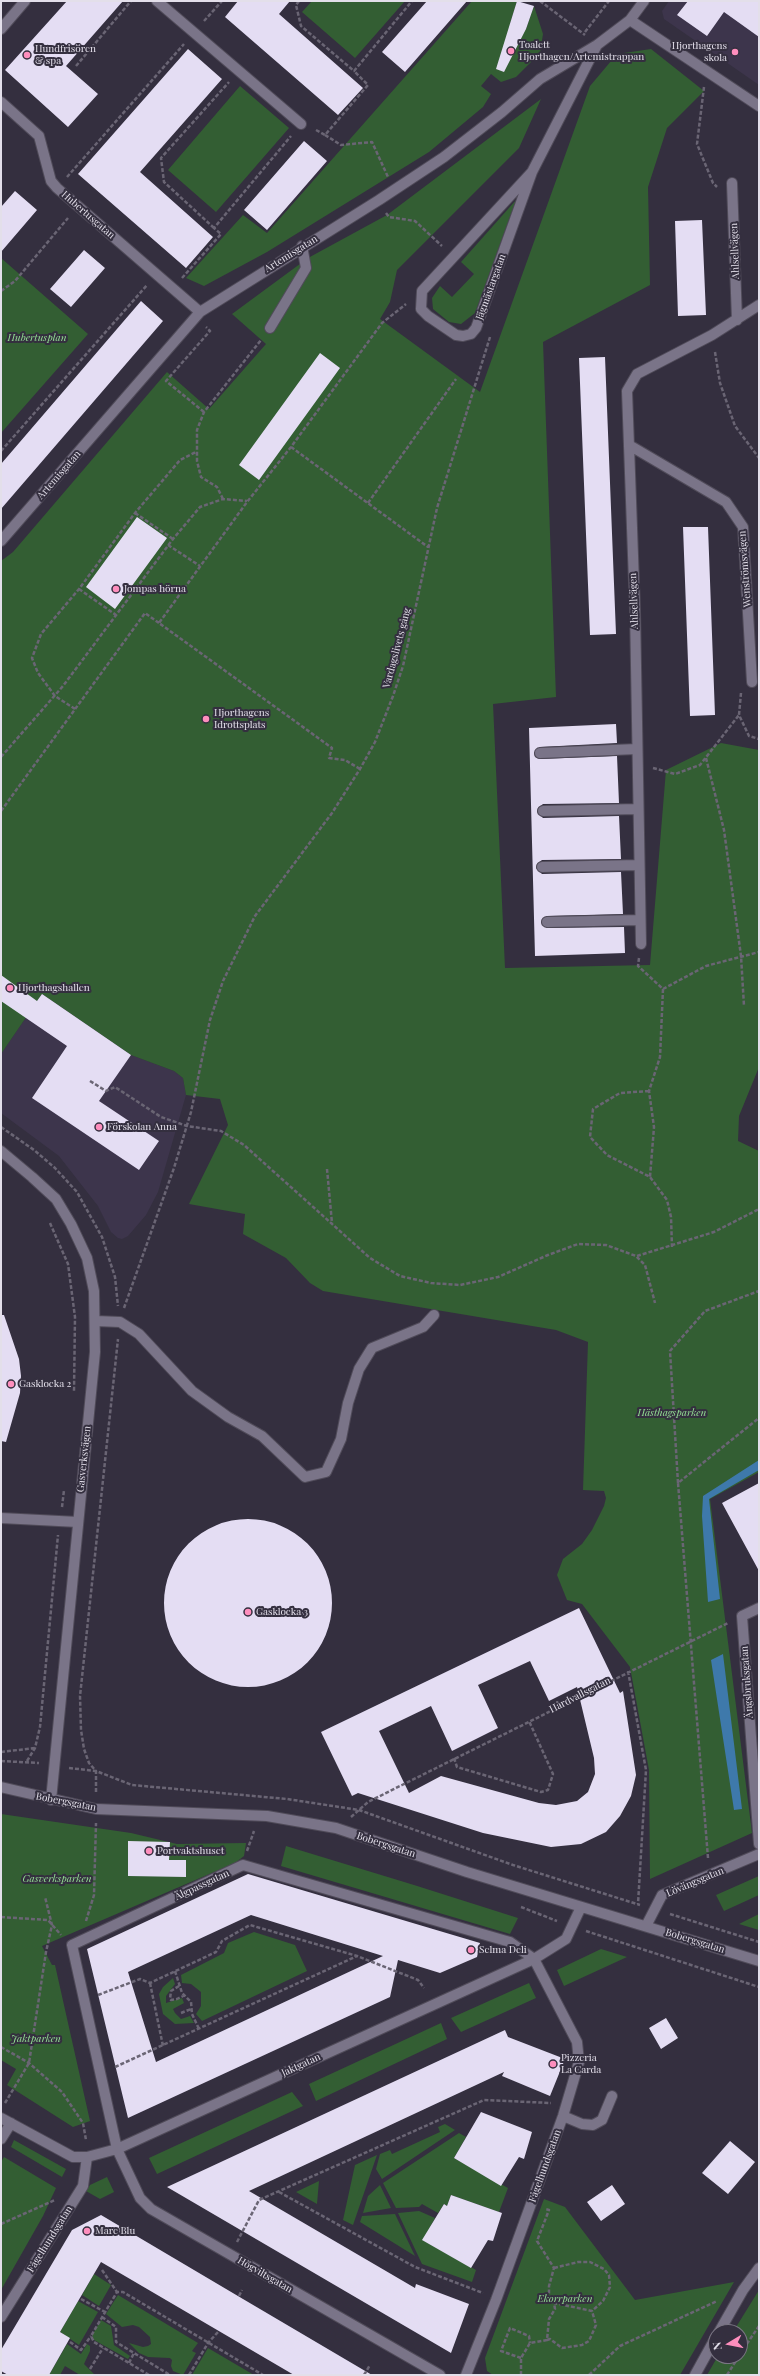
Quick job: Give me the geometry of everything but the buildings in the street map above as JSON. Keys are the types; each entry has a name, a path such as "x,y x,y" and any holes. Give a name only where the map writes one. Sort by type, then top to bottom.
{"street":[{"path":"1,29 25,1"},
{"path":"157,1 301,124"},
{"path":"644,1 630,20 759,106"},
{"name":"Artemisgatan","path":"1,540 200,312 302,246 379,200 444,157 540,79 597,44 630,20"},
{"name":"Jägmästargatan","path":"532,172 422,291 421,308 428,316 456,335 471,334 476,328 484,310 532,172 597,44"},
{"name":"Hubertusgatan","path":"1,102 39,136 51,181 57,188 200,312"},
{"name":"Ahlsellvägen","path":"732,182 737,320"},
{"path":"270,328 306,268 302,246"},
{"name":"Ahlsellvägen","path":"641,944 635,610 627,391 637,374 712,335 759,305"},
{"name":"Wenströmsvägen","path":"629,445 726,502 743,527 752,682"},
{"path":"540,753 637,750"},
{"path":"543,811 638,809"},
{"path":"542,867 639,865"},
{"path":"547,922 640,920"},
{"name":"Gasverksvägen","path":"1,1151 32,1176 56,1199 71,1224 86,1258 94,1291 96,1321 92,1392 51,1800"},
{"path":"96,1321 120,1322 139,1334 192,1391 228,1417 262,1436 305,1477 326,1472 341,1439 348,1403 359,1368 372,1348 423,1327 434,1315"},
{"path":"1,1518 78,1522"},
{"path":"742,1616 759,1608"},
{"name":"Ängsbruksgatan","path":"742,1616 759,1844"},
{"name":"Bobergsgatan","path":"1,1787 51,1800 96,1809 267,1816 336,1828 581,1907 759,1961"},
{"name":"Lövängsgatan","path":"646,1926 662,1895 759,1854"},
{"path":"243,1865 510,1942 534,1959"},
{"name":"Älgpassgatan","path":"75,1944 243,1865"},
{"name":"Jaktgatan","path":"1,2118 73,2157 87,2157 117,2149 534,1959 566,1939 573,1927 581,1907"},
{"path":"75,1944 117,2149"},
{"name":"Fågelhundsgatan","path":"466,2375 496,2300 563,2116 579,2062 577,2042 534,1959"},
{"path":"563,2116 582,2124 593,2125 602,2120 612,2096"},
{"path":"1,2139 11,2123"},
{"name":"Högviltsgatan","path":"117,2149 136,2192 151,2209 440,2375"},
{"name":"Fågelhundsgatan","path":"1,2317 82,2186 87,2157"},
{"path":"724,2324 743,2290 759,2268"},
{"path":"695,2375 708,2351"}],"path":[{"path":"76,66 131,1"},
{"path":"57,188 222,1"},
{"path":"299,1 296,5 301,26 354,71 368,85 326,135"},
{"path":"354,71 412,1"},
{"path":"540,1 545,2 597,44"},
{"path":"584,34 609,1"},
{"path":"707,70 697,144 713,184"},
{"path":"182,278 221,234 164,182 161,158 239,71"},
{"path":"214,228 301,124 326,135 341,145 372,142 388,177"},
{"path":"1,291 15,281 78,206"},
{"path":"389,217 415,222 452,257"},
{"path":"1,451 145,286"},
{"path":"159,623 247,502 291,447 382,322 422,291"},
{"path":"223,499 217,487 201,477 196,452 197,430 204,412 270,328"},
{"path":"204,412 166,381 210,332"},
{"name":"Vardagslivets gång","path":"96,1771 89,1763 84,1749 81,1730 80,1696 120,1322 174,1168 187,1126 205,1042 223,981 255,916 332,813 375,742 403,666 428,546 447,472 491,335"},
{"path":"712,335 720,383 735,426 759,458"},
{"path":"368,504 456,379"},
{"path":"291,447 428,546"},
{"path":"75,709 55,696 38,673 32,658 41,634 79,589 135,513 180,460 196,452"},
{"path":"1,757 55,696 168,545 200,507 223,499 247,502"},
{"path":"135,513 173,539"},
{"path":"168,545 200,566"},
{"path":"79,589 116,615"},
{"path":"1,811 145,613 332,748 329,758 345,760 360,769"},
{"path":"752,682 741,691 739,715 749,736 759,739"},
{"path":"637,763 675,774 700,765 739,715"},
{"path":"706,758 724,830 741,956 744,1006"},
{"path":"641,944 638,966 663,989 660,1057 649,1091 654,1127 650,1177"},
{"path":"663,989 706,966 759,952"},
{"path":"90,1081 106,1091 115,1087 162,1117 187,1126 221,1131 244,1145 370,1258 400,1276 431,1282 460,1284 498,1277 548,1255 578,1244 606,1245 636,1256 645,1265 654,1303"},
{"path":"649,1091 620,1093 593,1109 590,1137 607,1155 650,1177 667,1200 671,1218 672,1247"},
{"path":"327,1169 332,1223"},
{"path":"636,1256 672,1247 714,1232 759,1209"},
{"path":"49,1221 68,1264 74,1309 74,1394"},
{"path":"709,1876 678,1483 670,1351 704,1311 759,1291"},
{"path":"678,1483 759,1418"},
{"path":"27,1761 35,1748 40,1727 65,1484"},
{"name":"Hårdvallsgatan","path":"368,1802 529,1720 742,1616"},
{"path":"628,1671 646,1770 638,1904"},
{"path":"454,1758 457,1767 541,1792 548,1790 553,1774 529,1720"},
{"path":"1,1752 35,1748"},
{"path":"1,1761 27,1761 96,1771"},
{"name":"Bobergsgatan","path":"96,1771 132,1785 287,1799 360,1810 513,1865 759,1942"},
{"path":"1,1917 48,1920 75,1944 94,1896 96,1822"},
{"path":"243,1865 255,1827"},
{"path":"4,2105 29,2063 46,1952 52,1925 46,1897"},
{"path":"98,1995 140,1979 150,1983 216,1952 222,1941 250,1925 357,1956 418,1980 424,1988"},
{"path":"573,1927 759,1987"},
{"path":"115,2066 163,2046 357,1956"},
{"path":"175,1971 180,1986 190,2002 191,2009 199,2029"},
{"path":"150,1983 163,2046"},
{"path":"180,1986 171,1991 171,2000 185,1995"},
{"path":"181,2013 191,2009"},
{"path":"1,2046 29,2063 62,2092 83,2123 86,2140"},
{"path":"230,2255 259,2200 484,2100 550,2102 563,2116"},
{"path":"279,2192 415,2267 496,2300"},
{"path":"1,2224 62,2196"},
{"path":"531,2204 549,2210 537,2241 554,2268 549,2286 549,2296 554,2303 555,2309 549,2319 547,2340"},
{"path":"554,2268 578,2262 590,2262 604,2269 608,2275 610,2287 603,2301 592,2311"},
{"path":"102,2270 117,2292"},
{"path":"239,2296 242,2290"},
{"path":"589,2375 620,2346 743,2290"},
{"path":"70,2342 81,2350 117,2292"},
{"path":"117,2292 123,2292 263,2375"},
{"path":"80,2299 105,2312"},
{"path":"554,2303 592,2311"},
{"path":"530,2343 550,2340 562,2348 576,2347 589,2341 596,2325 592,2311"},
{"path":"102,2317 116,2327 116,2342 170,2375"},
{"path":"748,2342 759,2326"},
{"path":"521,2358 501,2351 510,2328 529,2336 530,2343 521,2358 521,2375"},
{"path":"189,2375 208,2343 218,2332"},
{"path":"91,2336 94,2342 149,2375"},
{"path":"90,2369 103,2348"},
{"path":"129,2363 134,2353"},
{"path":"727,2375 734,2364"},
{"path":"364,2375 370,2365"}],"shaded area":[{"name":"Hjorthagens skola","path":"669,1 759,1 759,85 664,19 662,11"},
{"name":"Förskolan Anna","path":"42,994 131,1055 174,1071 183,1078 186,1095 158,1192 146,1215 128,1236 122,1239 118,1238 111,1232 98,1206 59,1156 1,1113 1,1054"}],"green space":[{"path":"312,1 405,1 355,58 302,12"},
{"path":"472,1 517,1 510,24 526,29 534,6 543,34 540,53 516,77 501,82 491,74 481,86 491,94 483,107 429,152 267,252 204,286 186,278 243,215 267,233"},
{"name":"Hästhagsparken","path":"651,49 704,91 667,128 648,187 650,285 543,342 556,697 493,704 505,968 650,965 666,770 721,743 759,750 759,1067 739,1116 738,1141 759,1151 759,1472 710,1499 752,1833 650,1879 649,1770 630,1667 582,1604 567,1600 557,1575 563,1559 582,1544 592,1530 604,1506 606,1498 604,1491 583,1490 588,1342 556,1330 323,1291 310,1283 286,1258 243,1234 245,1214 189,1204 228,1125 220,1099 186,1095 183,1078 174,1071 131,1055 42,994 1,1054 1,561 13,552 167,372 209,409 266,344 232,314 308,258 387,215 541,99 519,148 397,270 390,302 380,319 480,392 590,86 617,54"},
{"path":"240,86 289,128 216,212 168,170"},
{"path":"516,200 475,313 461,324 449,322 433,309 432,298 440,286 452,297 474,274 461,262"},
{"name":"Hubertusplan","path":"1,258 88,334 1,433"},
{"name":"Gasverksparken","path":"1,1814 131,1833 177,1844 246,1843 244,1856 235,1863 42,1946 52,1965 55,1965 90,2121 73,2127 7,2085 16,2069 1,2060"},
{"path":"286,1846 518,1918 510,1934 281,1866"},
{"path":"759,1876 759,1895 724,1911 716,1895"},
{"path":"759,1914 759,1930 739,1924"},
{"path":"254,1932 295,1945 307,1971 202,2021 196,2014 201,2006 201,1992 191,1984 182,1983 181,1975 224,1953 228,1943"},
{"path":"601,1949 627,1957 564,1986 557,1970"},
{"path":"173,1978 175,1984 166,1996 166,2003 182,1998 184,2003 173,2009 181,2019 190,2016 194,2023 175,2024 163,2014 159,1994 163,1987"},
{"path":"529,1983 536,1998 461,2032 451,2018"},
{"path":"441,2023 447,2039 316,2101 309,2084"},
{"path":"292,2092 303,2106 157,2174 149,2158"},
{"path":"445,2124 455,2130 382,2179 376,2169 380,2154 390,2150 392,2154 440,2132 438,2127"},
{"path":"459,2133 466,2137 454,2158 508,2188 499,2212 451,2195 447,2206 444,2204 438,2213 422,2204 419,2207 396,2208 383,2183"},
{"path":"14,2140 66,2169 62,2177 11,2147"},
{"path":"377,2155 353,2225 343,2220 355,2165"},
{"path":"4,2157 56,2188 43,2216 1,2290 1,2162"},
{"path":"107,2177 114,2192 100,2199 86,2191 90,2185"},
{"path":"319,2181 317,2204 296,2192"},
{"path":"380,2185 391,2208 363,2213 368,2196"},
{"name":"Ekorrparken","path":"544,2199 565,2207 635,2300 734,2282 710,2324 708,2324 708,2327 680,2375 493,2375 487,2371 485,2358"},
{"path":"419,2211 435,2218 423,2240 476,2270 472,2282 422,2264 398,2213"},
{"path":"395,2214 415,2256 360,2222 362,2216"},
{"path":"94,2274 111,2285 99,2306 82,2295"},
{"path":"759,2290 759,2375 707,2375 713,2364 748,2364 748,2324 738,2324"},
{"path":"118,2295 198,2343 192,2351 196,2353 183,2375 173,2371 171,2366 172,2360 170,2358 148,2357 139,2353 129,2343 143,2347 151,2344 150,2337 139,2327 133,2325 122,2327 106,2314"},
{"path":"78,2301 98,2312 79,2345 60,2332"},
{"path":"101,2320 111,2326 114,2345 130,2356 128,2359 94,2340 92,2335"},
{"path":"67,2344 81,2354 87,2344 90,2346 90,2351 84,2364 95,2375 80,2375 65,2366 60,2375 49,2375"},
{"path":"208,2348 254,2375 192,2375"}],"water":[{"path":"759,1460 759,1470 709,1499 720,1599 708,1602 702,1516 703,1496"},
{"path":"723,1654 742,1809 734,1810 711,1660"}],"place":[{"name":"Toalett Hjorthagen/Artemistrappan","path":"511,51"},
{"name":"Hjorthagens skola","path":"735,52"},
{"name":"Hundfrisören & spa","path":"27,55"},
{"name":"Jompas hörna","path":"116,589"},
{"name":"Hjorthagens Idrottsplats","path":"206,719"},
{"name":"Hjorthagshallen","path":"10,988"},
{"name":"Förskolan Anna","path":"99,1127"},
{"name":"Gasklocka 2","path":"11,1384"},
{"name":"Gasklocka 3","path":"248,1612"},
{"name":"Portvaktshuset","path":"149,1851"},
{"name":"Selma Deli","path":"471,1950"},
{"name":"Pizzeria La Carda","path":"553,2064"},
{"name":"Mare Blu","path":"87,2231"}],"park label":[{"name":"Jaktparken","path":"36,2039"}]}
